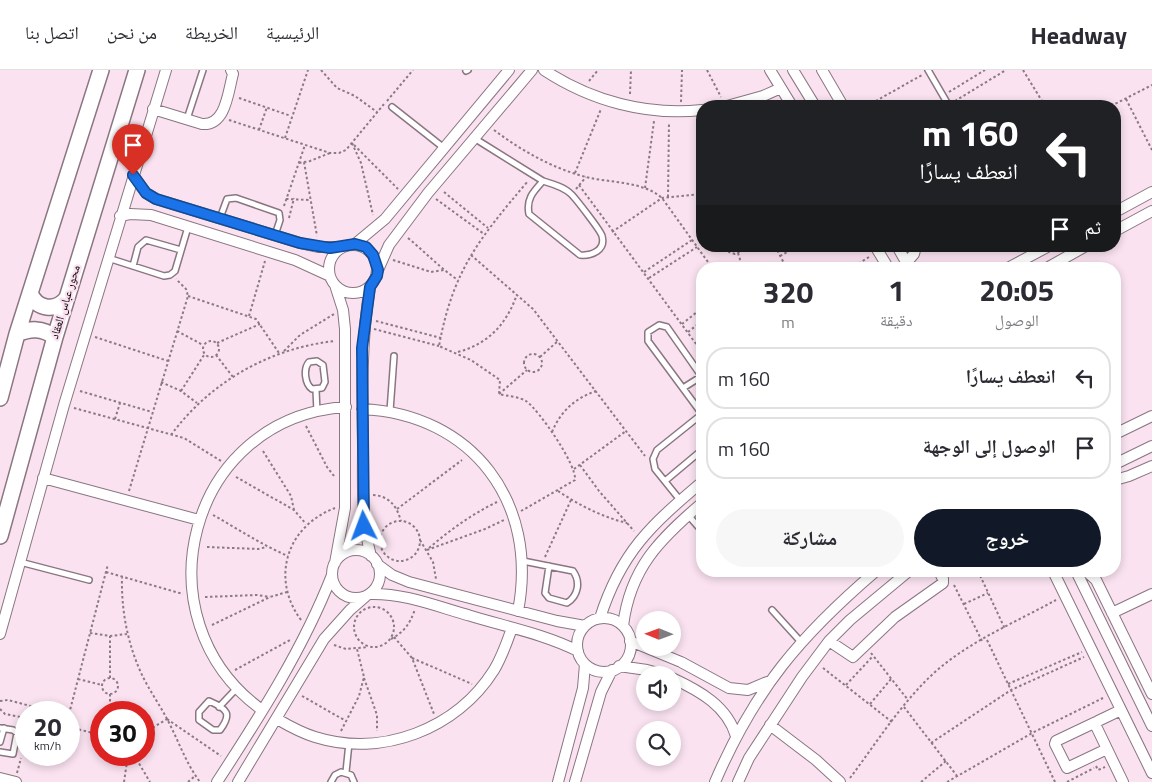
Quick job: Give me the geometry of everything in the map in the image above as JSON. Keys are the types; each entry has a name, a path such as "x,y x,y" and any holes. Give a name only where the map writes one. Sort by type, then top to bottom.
{"main road":[{"path":"0,398 17,334 101,70"},
{"name":"محور عباس العقاد","path":"0,536 55,337 137,70"},
{"path":"30,293 35,302 49,308 59,305 67,298"},
{"path":"17,334 35,329 48,332 55,337"}],"street":[{"path":"0,634 69,388 166,70"},
{"path":"153,109 209,125 220,117 233,74 231,70"},
{"path":"133,175 142,189 156,199 318,247 342,247 355,244 376,229 509,70"},
{"path":"238,782 324,639 378,583 379,570 374,560 364,526 363,496 362,409 364,323 370,287 377,276 383,257 399,231 532,70"},
{"path":"544,70 581,91 605,100 655,110 682,112 696,111"},
{"path":"770,70 788,100"},
{"path":"793,70 811,100"},
{"path":"822,70 840,100"},
{"path":"744,100 754,99 781,88"},
{"path":"1121,209 1152,192"},
{"path":"1121,228 1152,211"},
{"path":"120,216 130,214 151,215 307,264 330,276"},
{"path":"355,244 366,247 373,255 378,270"},
{"path":"216,782 262,710 310,629 335,563 345,508 345,340 343,310 330,276 330,262 332,256 342,247"},
{"path":"1019,262 1038,252"},
{"path":"1057,262 1075,252"},
{"path":"335,286 341,290 356,294 370,287"},
{"path":"262,710 237,688 226,675 216,661 201,630 192,597 191,572 193,547 199,520 203,509 227,469 256,440 301,416 346,407"},
{"path":"362,409 390,411 442,430 472,452 485,466 506,498 521,545 523,578 518,611"},
{"path":"1121,431 1152,416"},
{"path":"1121,461 1152,446"},
{"path":"1121,478 1152,466"},
{"path":"43,478 199,520"},
{"path":"600,618 612,586 628,557 641,539 696,487"},
{"path":"623,626 629,593 643,564 656,546 696,508"},
{"path":"335,563 343,554 354,550 374,560 401,579 557,621 585,626"},
{"path":"332,575 333,583 343,594 350,598 367,595 397,595 552,639 578,651"},
{"path":"715,782 736,736 773,676 801,642 835,606 869,577"},
{"path":"738,782 749,758 814,660 857,614 902,577"},
{"path":"830,641 851,658 895,617 943,583 942,577"},
{"path":"1056,577 1152,773"},
{"path":"1079,577 1152,726"},
{"path":"1093,577 1096,580 1152,694"},
{"path":"1112,613 1152,594"},
{"path":"558,782 583,688 585,664 578,651 578,638 585,626 600,618 612,619 623,626 630,641 627,658 615,668 601,692 574,782"},
{"path":"277,719 309,734 336,742 378,743 399,740 438,724 454,714 481,688 495,670 512,628"},
{"path":"630,641 681,662 729,688 741,690 755,688 773,676"},
{"path":"585,664 597,670 615,668 636,669"},
{"path":"681,683 719,706 730,720 736,736"},
{"path":"1107,749 1067,768 1055,744 1056,741 1121,710"},
{"path":"1096,722 1096,726 1122,782"},
{"path":"770,725 816,760 840,782"},
{"path":"0,778 16,782"}],"lane":[{"path":"187,120 203,70"},
{"path":"929,71 945,100"},
{"path":"392,107 444,148"},
{"path":"474,138 533,176 572,194 602,235 602,244 597,252 589,256 580,255 530,214 527,205 529,197 543,181"},
{"path":"220,218 227,199 231,197 276,210 280,216 275,235"},
{"path":"108,258 164,276 170,275 175,271 188,227"},
{"path":"132,266 138,247 146,240 181,250"},
{"path":"696,368 667,327 659,325 648,332 648,341 696,406"},
{"path":"390,411 394,356"},
{"path":"317,360 323,365 325,382 322,388 316,390 312,390 308,384 305,368 309,362 317,360"},
{"path":"683,388 696,380"},
{"path":"316,390 317,412"},
{"path":"680,500 655,469 653,459 657,450 696,419"},
{"path":"664,481 696,455"},
{"path":"688,515 696,524"},
{"path":"523,561 541,565 549,566 573,571 577,576 575,595 566,603 549,598 545,592 549,566"},
{"path":"19,562 89,580"},
{"path":"772,610 801,642"},
{"path":"219,707 237,688"},
{"path":"206,702 213,702 219,707 228,716 220,730 213,730 199,720 199,712 206,702"},
{"path":"0,742 2,728 13,730 17,734 13,754 0,752"},
{"path":"346,772 349,743"},
{"path":"331,782 335,775 346,772 351,775 354,782"}],"path":[{"path":"285,138 308,70"},
{"path":"321,70 337,88 355,96 377,112"},
{"path":"220,117 330,153 339,153 346,150 413,70"},
{"path":"581,91 598,70"},
{"path":"630,106 631,70"},
{"path":"682,70 682,112"},
{"path":"707,70 723,100"},
{"path":"943,96 985,70"},
{"path":"958,100 1006,70"},
{"path":"1024,70 1042,100"},
{"path":"878,100 929,71"},
{"path":"1121,101 1152,86"},
{"path":"228,94 292,116"},
{"path":"1126,99 1152,150"},
{"path":"575,173 605,100"},
{"path":"260,130 267,107"},
{"path":"645,188 655,110"},
{"path":"668,197 669,111"},
{"path":"486,125 517,147 550,164 586,177 652,189 662,198 696,246"},
{"path":"352,143 405,196"},
{"path":"352,143 361,163 376,229"},
{"path":"280,216 305,145"},
{"path":"299,163 330,153"},
{"path":"304,162 318,247"},
{"path":"439,346 444,320 458,280 470,255 488,228 533,176"},
{"path":"572,194 586,177"},
{"path":"579,185 696,343"},
{"path":"432,189 488,228"},
{"path":"432,189 484,234"},
{"path":"602,238 662,198 696,195"},
{"path":"286,199 310,200"},
{"path":"399,231 458,280"},
{"path":"644,272 692,240"},
{"path":"648,279 696,248"},
{"path":"249,316 268,252"},
{"path":"731,252 732,254 738,253 741,262"},
{"path":"778,252 783,262"},
{"path":"780,256 787,252"},
{"path":"859,262 873,252"},
{"path":"470,255 534,309 655,469"},
{"path":"383,257 431,272 444,270"},
{"path":"126,500 188,296 186,289 170,275"},
{"path":"456,352 480,344 490,337 507,318 517,294"},
{"path":"188,296 256,319 280,353"},
{"path":"280,353 320,321 343,310"},
{"path":"682,324 696,313"},
{"path":"364,323 403,327 441,338"},
{"path":"364,323 456,352 500,380 499,394"},
{"path":"205,355 203,345 208,340 217,343 260,324"},
{"path":"688,332 696,326"},
{"path":"177,331 203,345"},
{"path":"85,334 168,360"},
{"path":"171,434 197,403 251,366 280,353 318,343 345,340"},
{"path":"540,357 558,341"},
{"path":"205,355 210,357 216,355 219,349 217,343"},
{"path":"527,370 525,366 526,358 532,354 540,357"},
{"path":"182,391 205,355"},
{"path":"216,355 233,377"},
{"path":"527,370 534,372 541,368 542,360 540,357"},
{"path":"499,394 527,370"},
{"path":"161,382 182,391 197,403"},
{"path":"69,388 152,412"},
{"path":"552,432 560,415 573,402 596,391"},
{"path":"427,550 485,529 558,491 575,480 574,469 552,432 526,401 499,394"},
{"path":"115,419 120,403"},
{"path":"64,405 184,438 227,469 294,510 306,525"},
{"path":"301,416 327,467 336,477"},
{"path":"574,469 626,431"},
{"path":"256,440 291,496 294,510"},
{"path":"397,509 472,452"},
{"path":"580,465 641,539"},
{"path":"558,491 571,500 609,519 626,523"},
{"path":"363,496 376,494 388,499 397,509 402,522"},
{"path":"427,550 450,531 481,510 506,498"},
{"path":"541,565 571,500"},
{"path":"310,629 296,613 287,592 285,580 288,556 295,539 306,525 324,512 335,508 345,508"},
{"path":"203,509 259,540 267,547 288,556"},
{"path":"420,540 417,551 404,561 393,559 384,553 380,542 383,531 391,524 407,523 416,530 435,569 436,589"},
{"path":"193,547 258,549 267,547"},
{"path":"72,701 108,564"},
{"path":"106,572 192,597 257,595 270,597"},
{"path":"122,576 122,605 134,656 143,678 167,719 195,776 200,782"},
{"path":"981,577 1005,629"},
{"path":"951,580 982,641"},
{"path":"201,630 270,597 287,592"},
{"path":"964,604 988,593"},
{"path":"847,782 908,700 937,670 959,654 1065,596"},
{"path":"324,639 334,645 357,649 380,647 409,625 417,600"},
{"path":"368,647 359,640 354,630 356,619 364,610 369,608 380,608 390,614 393,619 394,631 389,640"},
{"path":"90,633 110,636 128,634"},
{"path":"110,636 110,678"},
{"path":"394,637 412,658 438,724"},
{"path":"226,675 292,639"},
{"path":"986,639 1055,782"},
{"path":"865,645 908,700"},
{"path":"357,649 364,678 377,715 378,743"},
{"path":"1008,684 1092,650"},
{"path":"932,743 1011,690 1092,650"},
{"path":"846,685 873,656"},
{"path":"412,658 481,688"},
{"path":"814,660 892,722"},
{"path":"110,678 116,680 118,686 116,692 110,694 104,691 102,685 105,680 110,678"},
{"path":"336,742 359,696 364,678"},
{"path":"78,679 102,685"},
{"path":"870,704 891,679"},
{"path":"294,691 346,721"},
{"path":"947,782 1032,733 1113,693"},
{"path":"110,694 110,701"},
{"path":"0,701 8,700 15,702"},
{"path":"904,707 957,776"},
{"path":"0,709 4,714 15,716"},
{"path":"155,726 167,719"},
{"path":"167,719 230,761"},
{"path":"922,782 946,761"},
{"path":"124,782 126,766"},
{"path":"141,766 150,782"},
{"path":"1067,782 1096,767"},
{"path":"188,782 195,776"}],"route":[{"path":"133,175 146,193 156,199 300,243 330,248 355,244 366,247 373,255 378,265 378,270 377,276 370,287 362,348 364,526"}]}
